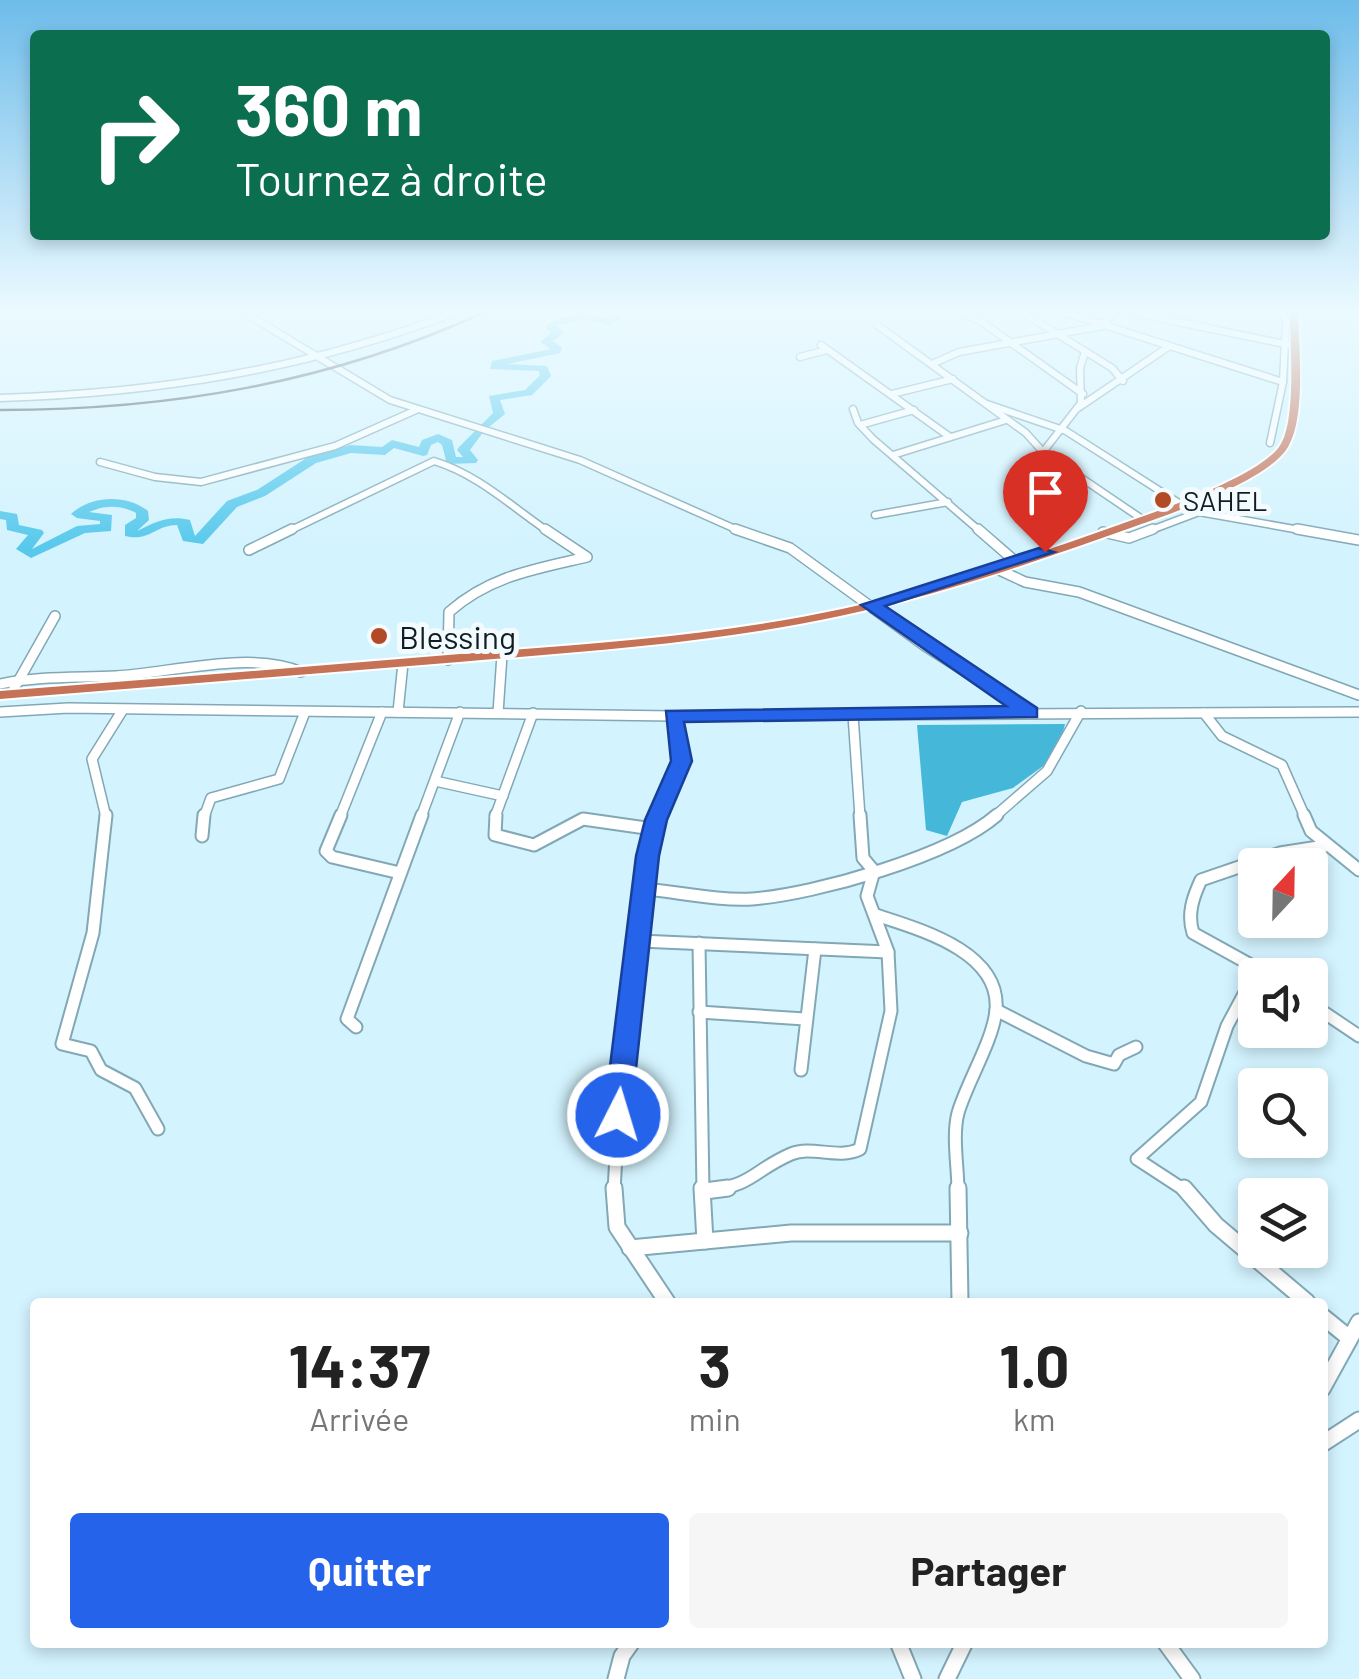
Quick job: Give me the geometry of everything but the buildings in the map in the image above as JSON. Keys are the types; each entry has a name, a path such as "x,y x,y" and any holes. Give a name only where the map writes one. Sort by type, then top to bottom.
{"highway":[{"path":"6,695 727,634 870,605 1016,562 1238,484 1274,460 1289,431 1288,390"}],"street":[{"path":"0,398 130,390"},
{"path":"372,390 416,410 580,460 717,522 790,548 1030,712"},
{"path":"887,390 950,437"},
{"path":"892,394 907,390"},
{"path":"968,390 1044,452 1142,519"},
{"path":"1078,390 1083,394"},
{"path":"1044,452 1073,413 1083,390"},
{"path":"1073,413 1108,390"},
{"path":"1270,443 1282,390"},
{"path":"986,404 1032,412 1064,426 1182,505"},
{"path":"853,409 860,425 1016,562"},
{"path":"100,462 155,477 201,482 335,446 416,410"},
{"path":"860,425 914,410"},
{"path":"1073,413 1076,433"},
{"path":"893,455 1006,420"},
{"path":"249,550 434,461 470,472 481,486 587,557 506,576 475,588 449,612 448,660"},
{"path":"874,514 948,502"},
{"path":"1103,532 1129,538 1198,512 1359,540"},
{"path":"995,568 1025,582 1110,603 1359,696"},
{"path":"6,695 55,616"},
{"path":"498,713 502,656"},
{"path":"398,712 403,663"},
{"path":"0,684 45,675 114,676 208,666 284,664 301,672"},
{"path":"94,709 104,688"},
{"path":"0,712 94,709 673,716 1359,712"},
{"path":"122,711 92,759 105,808 104,862 88,967 62,1044 91,1051 100,1070 126,1079 141,1092 148,1117 158,1130"},
{"path":"645,889 751,899 874,871 982,828 1057,760 1081,711"},
{"path":"202,836 205,805 211,798 268,786 279,779 305,712"},
{"path":"382,712 326,851 332,857 400,873"},
{"path":"356,1027 347,1019 460,712"},
{"path":"532,712 492,830 510,842 541,843 574,822 592,818 653,829"},
{"path":"1204,713 1222,736 1282,764 1300,815 1311,832 1359,870"},
{"path":"664,1298 630,1248 613,1212 619,1082 653,829 682,761 673,716"},
{"path":"852,716 863,858 874,871"},
{"path":"435,781 503,796"},
{"path":"1305,847 1311,832"},
{"path":"1239,958 1190,929 1196,887 1210,877 1305,847 1325,846"},
{"path":"705,1191 740,1187 794,1152 848,1155 860,1149 890,1011 888,952 867,896 874,871"},
{"path":"876,915 932,934 968,954 987,975 996,1010 956,1118 960,1298"},
{"path":"640,940 888,952"},
{"path":"698,943 698,1119 706,1241"},
{"path":"801,1070 816,950"},
{"path":"996,1010 1086,1056 1114,1064 1120,1055 1136,1047"},
{"path":"1238,1011 1228,1026 1201,1102 1137,1159 1184,1188 1216,1224 1302,1298"},
{"path":"698,1012 806,1019"},
{"path":"1328,1014 1359,1036"},
{"path":"630,1248 791,1233 960,1233"},
{"path":"1328,1321 1348,1337"},
{"path":"1328,1376 1359,1322"},
{"path":"1328,1440 1359,1420"},
{"path":"616,1679 628,1648"},
{"path":"900,1648 913,1679"},
{"path":"947,1679 962,1648"},
{"path":"1169,1648 1192,1679"}],"shaded area":[{"path":"1065,724 1057,756 1013,788 962,802 947,836 926,830 917,725"}],"waterway":[{"path":"484,428 499,414 493,398 531,390"},
{"path":"0,515 12,517 12,527 37,533 23,549 31,554 82,529 106,528 107,518 77,514 109,503 127,504 142,511 143,520 132,525 130,533 139,535 160,524 177,521 185,523 188,538 198,541 232,504 261,493 312,460 350,449 385,451 392,444 423,452 426,443 438,438 448,443 451,461 472,460 463,450 479,433"}],"railway":[{"path":"0,410 126,405 234,390"}],"place":[{"name":"SAHEL","path":"1163,500"},
{"name":"Blessing","path":"379,636"}],"route":[{"path":"618,1115 647,856 656,820 682,761 673,716 1030,712 870,605 1045,552"}]}
